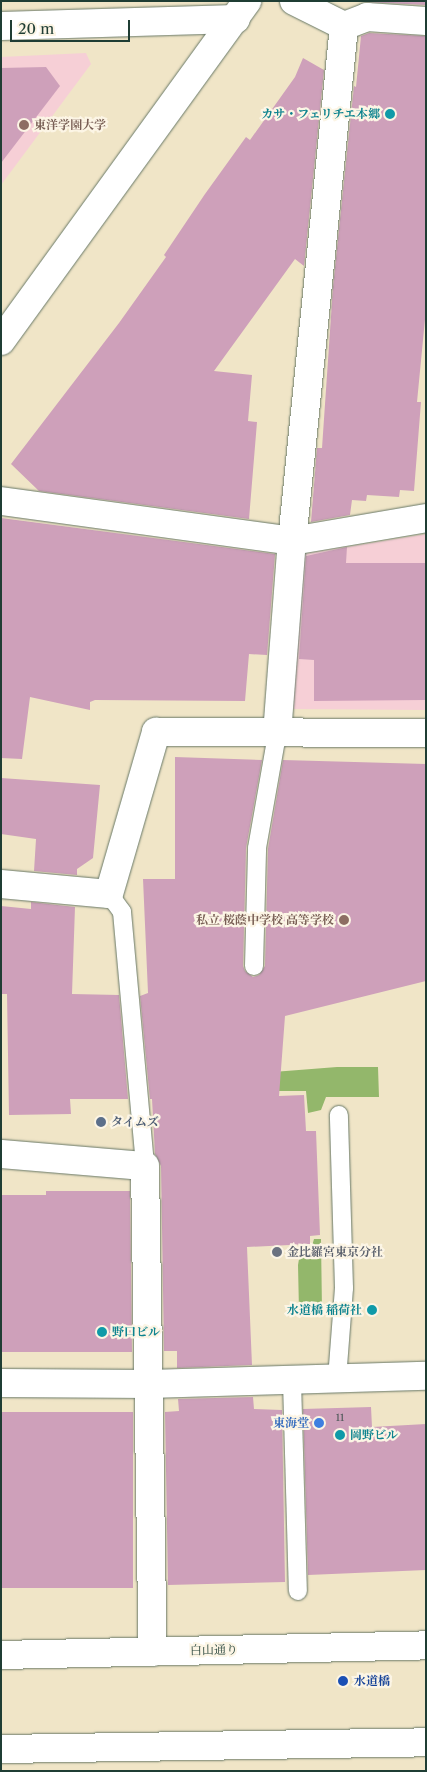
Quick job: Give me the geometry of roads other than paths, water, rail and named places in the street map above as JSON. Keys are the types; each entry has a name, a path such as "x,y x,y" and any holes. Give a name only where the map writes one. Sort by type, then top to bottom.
{"street":[{"path":"294,1 344,26 367,17 426,21"},
{"path":"1,26 242,10"},
{"path":"1,341 242,10"},
{"path":"276,734 292,541 344,26"},
{"path":"1,501 292,541 426,518"},
{"path":"1,884 109,894 156,732 276,734 426,733"},
{"path":"1,1154 145,1166 153,1652"},
{"path":"1,1383 149,1384 426,1376"},
{"name":"白山通り","path":"1,1655 426,1645"},
{"path":"1,1749 426,1742"}],"lane":[{"path":"254,966 257,848 276,734"},
{"path":"109,894 122,912 145,1166"},
{"path":"337,1379 344,1288 339,1115"},
{"path":"292,1381 298,1591"}],"place":[{"name":"カサ・フェリチエ本郷","path":"390,114"},
{"name":"東洋学園大学","path":"24,125"},
{"name":"私立 桜蔭中学校 高等学校","path":"344,920"},
{"name":"タイムズ","path":"101,1122"},
{"name":"金比羅宮東京分社","path":"277,1252"},
{"name":"水道橋 稲荷社","path":"372,1310"},
{"name":"野口ビル","path":"102,1332"},
{"name":"東海堂","path":"319,1423"},
{"name":"岡野ビル","path":"340,1435"},
{"name":"水道橋","path":"343,1681"}]}
